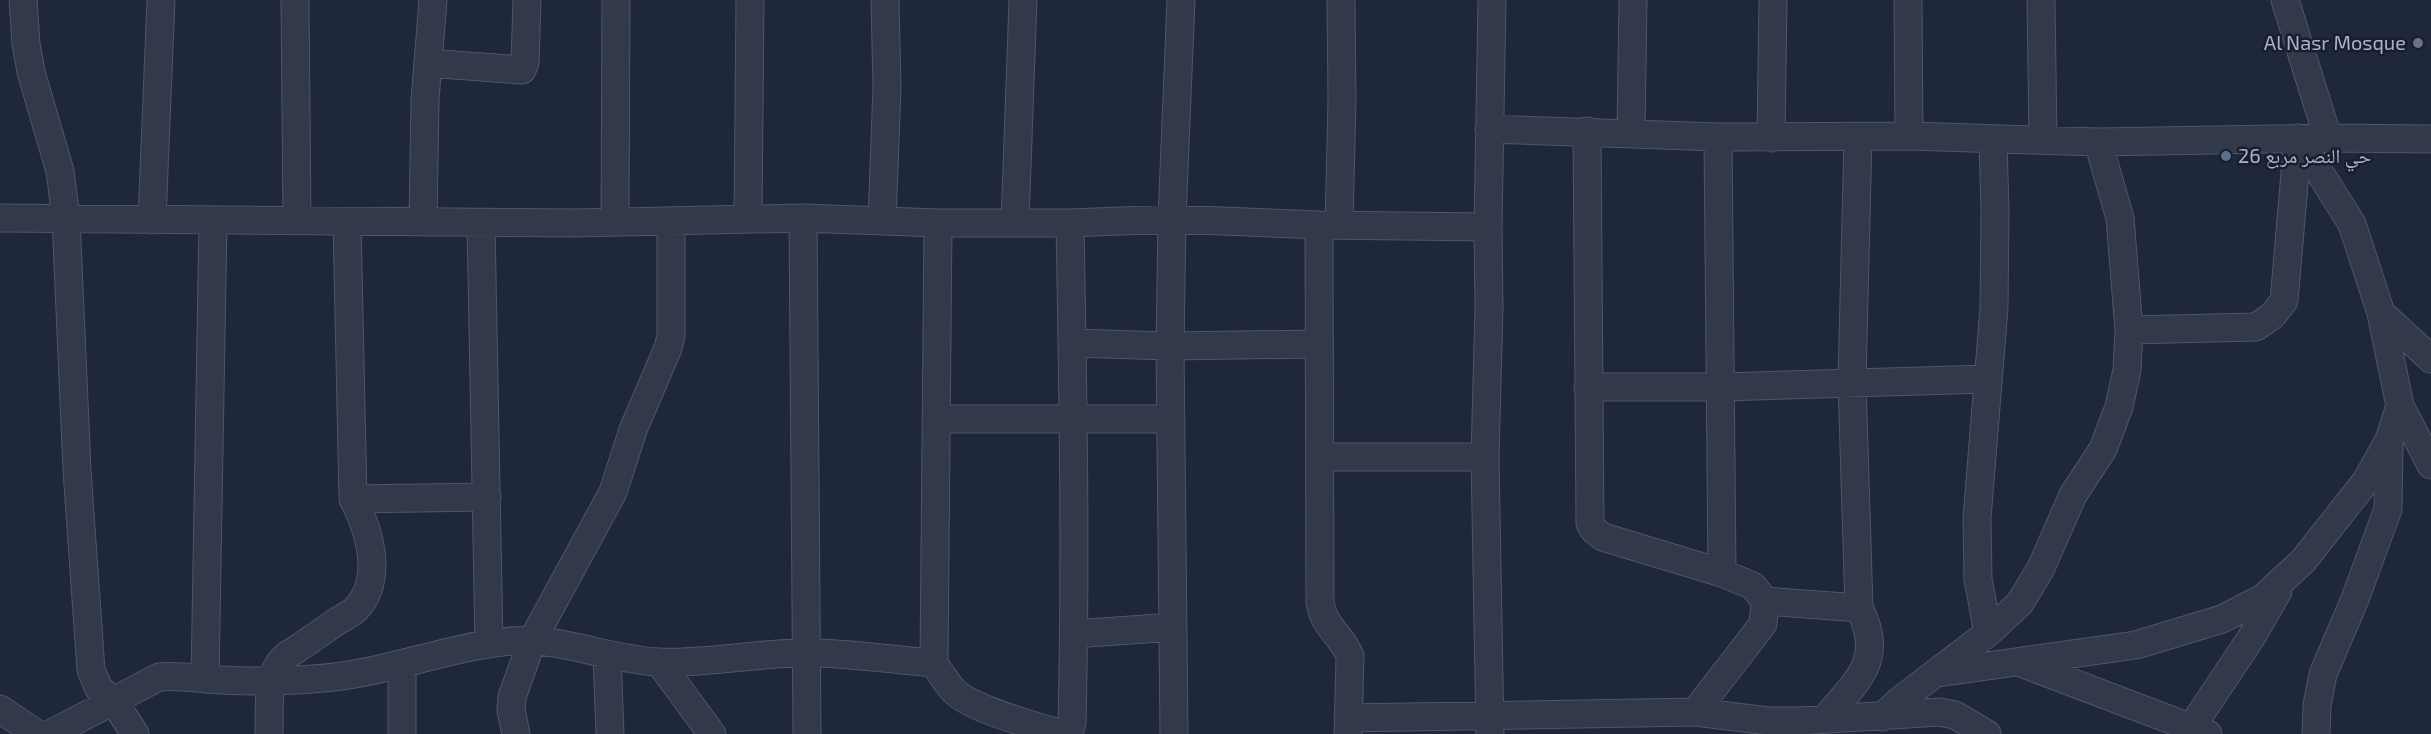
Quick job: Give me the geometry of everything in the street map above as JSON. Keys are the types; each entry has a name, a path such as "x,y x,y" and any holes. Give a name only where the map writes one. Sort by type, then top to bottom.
{"street":[{"path":"23,0 28,53 60,171 66,218 77,470 91,670 99,689 113,700 135,734"},
{"path":"152,220 161,0"},
{"path":"295,0 297,221"},
{"path":"423,222 425,100 433,0"},
{"path":"428,63 522,70 525,63 527,0"},
{"path":"615,222 616,0"},
{"path":"748,219 750,0"},
{"path":"882,221 887,87 885,0"},
{"path":"1015,224 1023,0"},
{"path":"1174,734 1170,346 1172,219 1181,0"},
{"path":"1341,0 1342,101 1317,344 1320,602 1325,621 1347,648 1350,656 1348,726 1622,724 1695,712 1768,727 1825,719 1882,717 1912,724 1939,712 1955,715 1987,734"},
{"path":"1489,724 1485,457 1492,0"},
{"path":"1631,133 1633,0"},
{"path":"1771,138 1773,0"},
{"path":"1908,0 1909,136"},
{"path":"2042,0 2043,140"},
{"path":"2285,0 2328,138"},
{"path":"1489,129 1718,137 1909,136 2098,142 2298,138 2431,139"},
{"path":"1587,132 1589,517 1594,530 1603,537 1722,573 1753,586 1765,601 1763,624 1695,712"},
{"path":"1718,137 1722,573"},
{"path":"1825,719 1862,674 1869,658 1871,640 1859,608 1852,382 1858,137"},
{"path":"2298,138 2352,224 2381,312 2400,406 2428,447 2388,509 2355,599 2323,674 2316,734"},
{"path":"2129,330 2256,327 2272,316 2284,301 2298,138"},
{"path":"1988,633 1978,579 1977,518 1994,308 1993,139"},
{"path":"1882,717 1899,701 1988,633 2020,603 2041,568 2073,495 2103,449 2119,407 2127,370 2129,330 2120,218 2098,142"},
{"path":"0,218 481,223 803,218 938,224 1071,223 1172,219 1329,225 1488,227"},
{"path":"803,218 807,734"},
{"path":"205,679 213,220"},
{"path":"516,734 511,710 512,697 532,641 613,492 633,430 668,348 671,336 671,221"},
{"path":"269,734 272,680 276,666 355,610 367,591 372,564 368,533 353,499 347,222"},
{"path":"481,223 489,644"},
{"path":"1069,734 1072,723 1074,634 1071,223"},
{"path":"938,224 934,663 953,690 960,695 1000,715 1062,734"},
{"path":"2381,312 2431,360"},
{"path":"1072,343 1170,346 1317,344"},
{"path":"1588,387 1720,387 1988,379"},
{"path":"1936,673 2136,645 2222,619 2264,598 2303,561 2366,481 2389,440 2400,406"},
{"path":"938,419 1171,420"},
{"path":"2388,509 2389,440"},
{"path":"1320,457 1485,457"},
{"path":"353,499 487,497"},
{"path":"2017,662 2195,732 2283,581"},
{"path":"1765,601 1859,608"},
{"path":"1074,634 1173,627"},
{"path":"50,734 159,677 272,680 332,677 489,644 532,641 659,662 703,662 763,654 806,652 934,663"},
{"path":"607,655 610,734"},
{"path":"659,662 712,734"},
{"path":"402,664 402,734"},
{"path":"0,709 37,734"}],"place":[{"name":"Al Nasr Mosque","path":"2418,43"},
{"name":"حي النصر مربع 26","path":"2226,156"}]}
